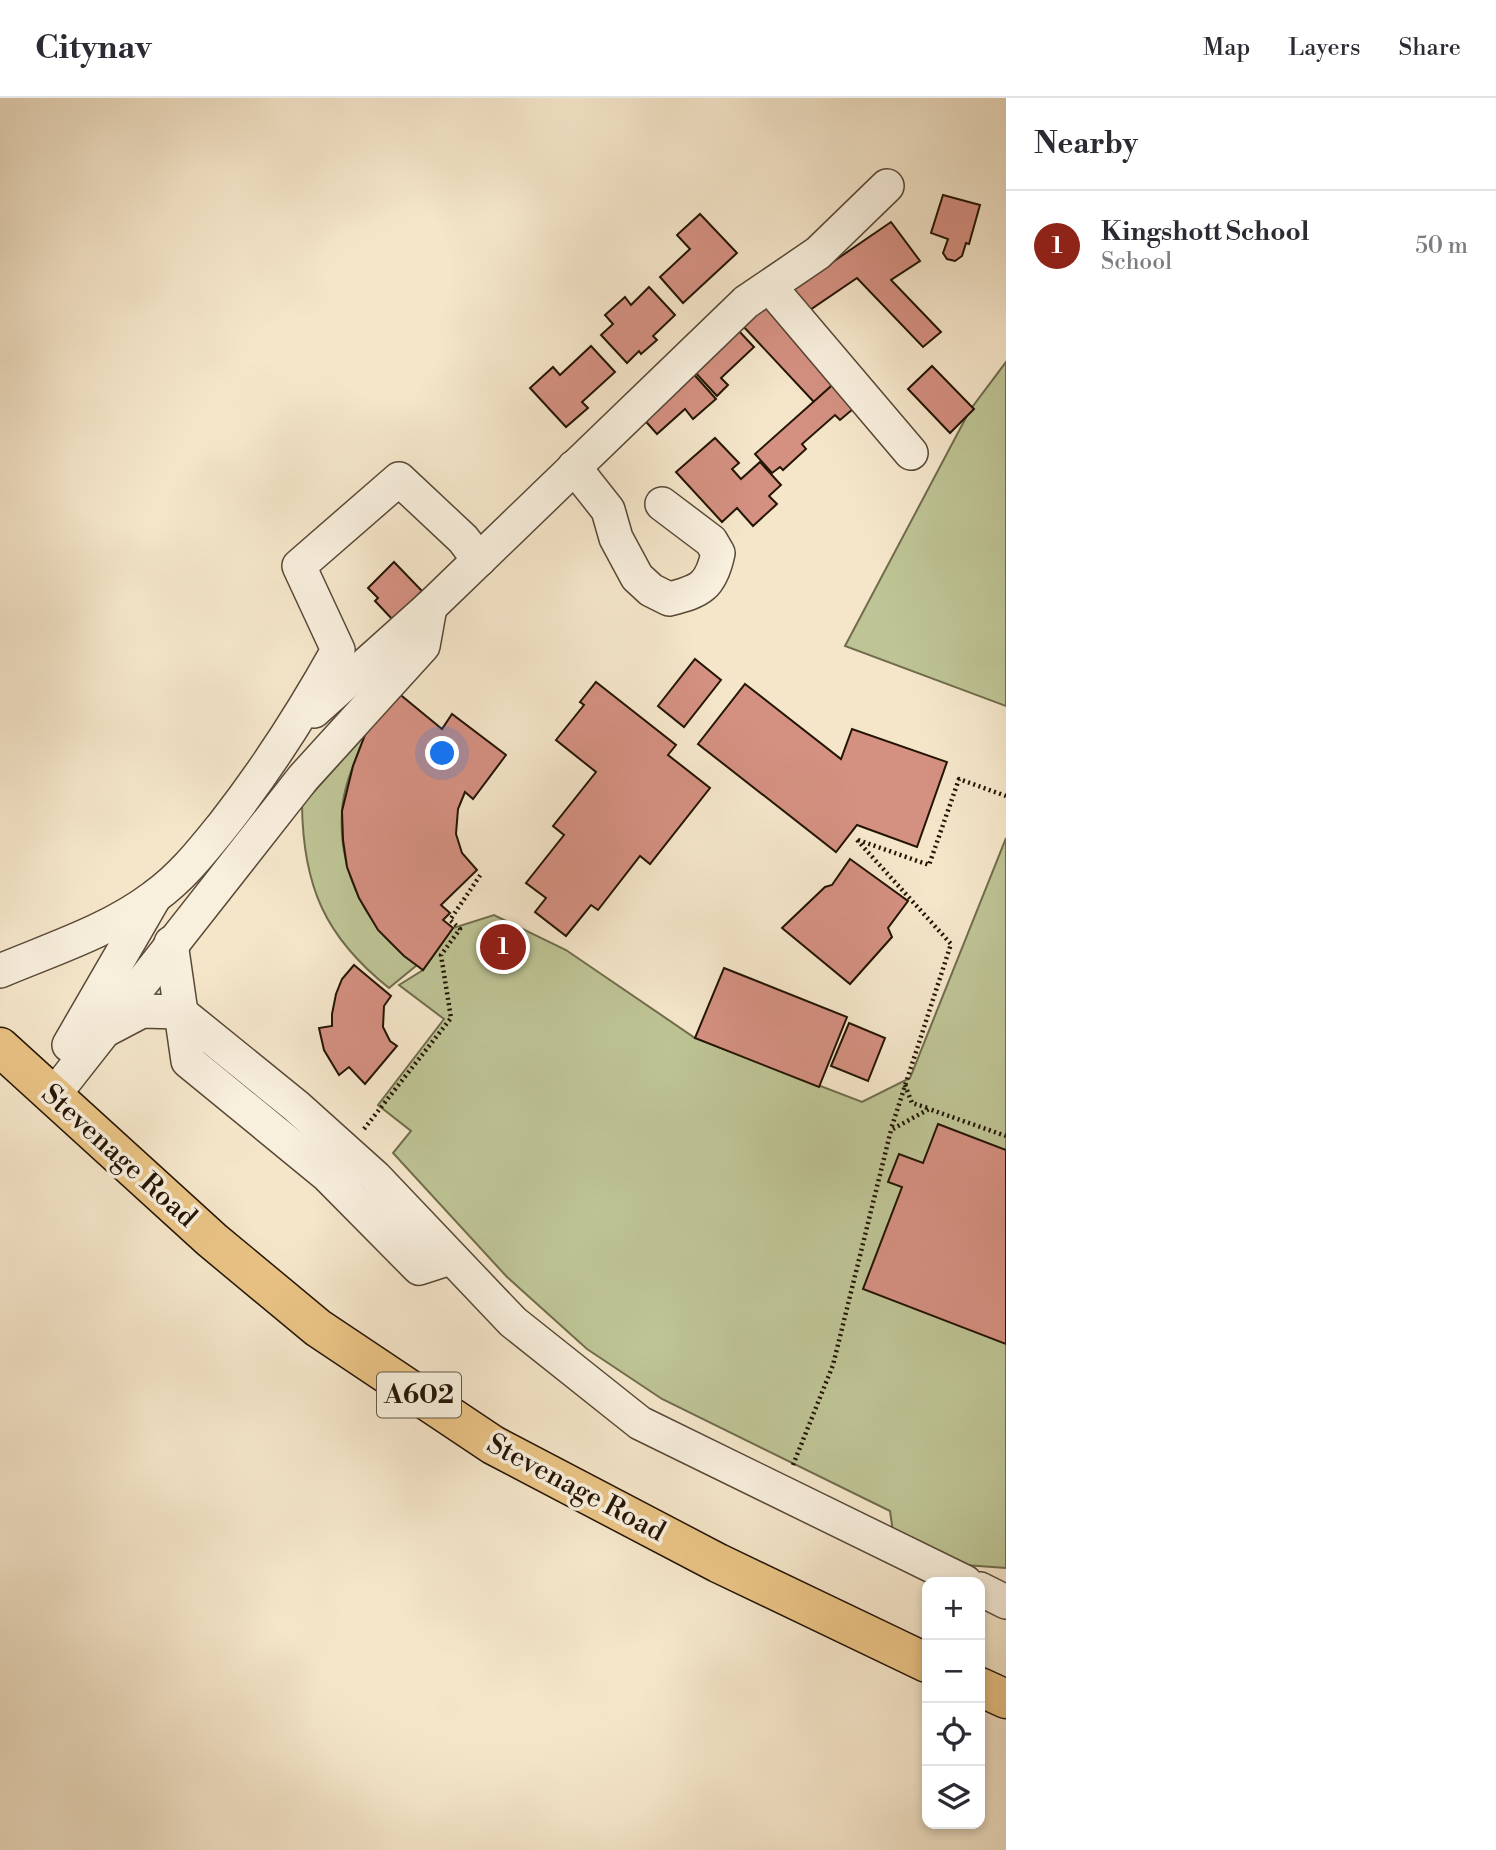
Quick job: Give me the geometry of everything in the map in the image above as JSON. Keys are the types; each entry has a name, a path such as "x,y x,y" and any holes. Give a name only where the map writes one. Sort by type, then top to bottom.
{"main road":[{"name":"Stevenage Road","path":"0,1047 212,1240 318,1328 493,1445 718,1563 922,1661"},
{"path":"985,1689 1006,1699"}],"lane":[{"path":"290,732 430,607 746,302 818,253 887,187"},
{"path":"770,287 911,453"},
{"path":"574,467 608,510 616,538 637,577 651,590 669,599 694,593 714,574 718,553 711,541 662,505"},
{"path":"0,971 96,931 154,898 191,865 261,777 338,650 299,566 399,479 463,539 479,560"},
{"path":"45,1089 103,1031 303,778 423,646 430,607"},
{"path":"45,1089 154,898"},
{"path":"171,943 188,1061 336,1164 375,1177 513,1322 640,1423 955,1577"},
{"path":"103,1031 142,1011 180,1012"},
{"path":"985,1592 1006,1602"}],"path":[{"path":"781,1493 833,1366 891,1130 951,944 857,840 929,865 958,779 1006,796"},
{"path":"336,1164 451,1018 441,955 460,929 450,920 481,874"},
{"path":"905,1085 912,1103 1006,1136"},
{"path":"891,1130 929,1108"}],"green space":[{"path":"1006,362 1006,706 845,646 970,410"},
{"path":"365,735 345,792 342,835 345,857 360,899 384,935 417,965 389,988 349,949 322,908 313,885 303,834 302,805"},
{"path":"1006,838 1006,1568 965,1565 893,1532 890,1511 662,1399 587,1349 507,1277 393,1153 411,1131 378,1105 444,1019 399,985 423,970 453,928 494,915 566,950 695,1038 862,1102 910,1078"}],"building":[{"path":"943,195 980,205 969,244 966,243 962,256 955,261 947,259 943,253 948,239 931,233"},
{"path":"700,214 737,253 683,303 660,277 690,249 677,235"},
{"path":"891,222 920,261 891,280 941,332 923,347 857,278 801,316 786,294"},
{"path":"649,287 675,315 653,336 657,340 641,354 639,351 627,363 601,335 613,324 605,315 625,297 631,305"},
{"path":"766,303 838,380 814,402 742,325"},
{"path":"737,329 754,347 721,378 728,385 717,396 693,370"},
{"path":"591,346 615,372 582,402 588,408 566,427 530,388 553,367 560,375"},
{"path":"932,366 974,409 950,433 908,389"},
{"path":"690,370 716,399 693,419 685,409 657,434 640,415"},
{"path":"838,380 859,404 840,420 835,415 802,444 806,449 783,470 780,467 772,473 755,454"},
{"path":"715,438 739,463 732,469 741,479 760,462 781,485 769,496 777,504 753,526 737,508 722,522 676,472"},
{"path":"394,562 422,591 393,620 375,601 378,598 368,588"},
{"path":"695,659 721,680 684,727 658,706"},
{"path":"596,682 676,745 668,755 710,788 650,864 640,856 598,910 591,905 566,936 535,912 546,898 526,883 564,835 553,826 596,772 556,740 584,705 580,702"},
{"path":"745,684 841,759 852,729 947,762 917,847 857,825 836,852 698,744"},
{"path":"397,692 442,729 452,714 506,755 473,799 465,792 458,809 456,834 462,853 477,870 441,905 450,913 443,920 453,928 423,970 404,956 378,930 359,898 347,867 343,840 342,811 353,766 365,735"},
{"path":"850,859 908,901 888,928 892,937 850,984 782,928 825,887 832,885"},
{"path":"354,965 391,996 384,1006 383,1027 390,1041 397,1046 365,1084 349,1067 339,1075 324,1050 319,1028 332,1026 336,994 342,979"},
{"path":"724,968 847,1017 819,1087 695,1038"},
{"path":"849,1023 885,1038 868,1081 831,1066"},
{"path":"938,1124 1006,1150 1006,1344 863,1289 902,1187 888,1182 899,1154 923,1163"}],"place":[{"name":"Kingshott School","path":"503,947"}]}
